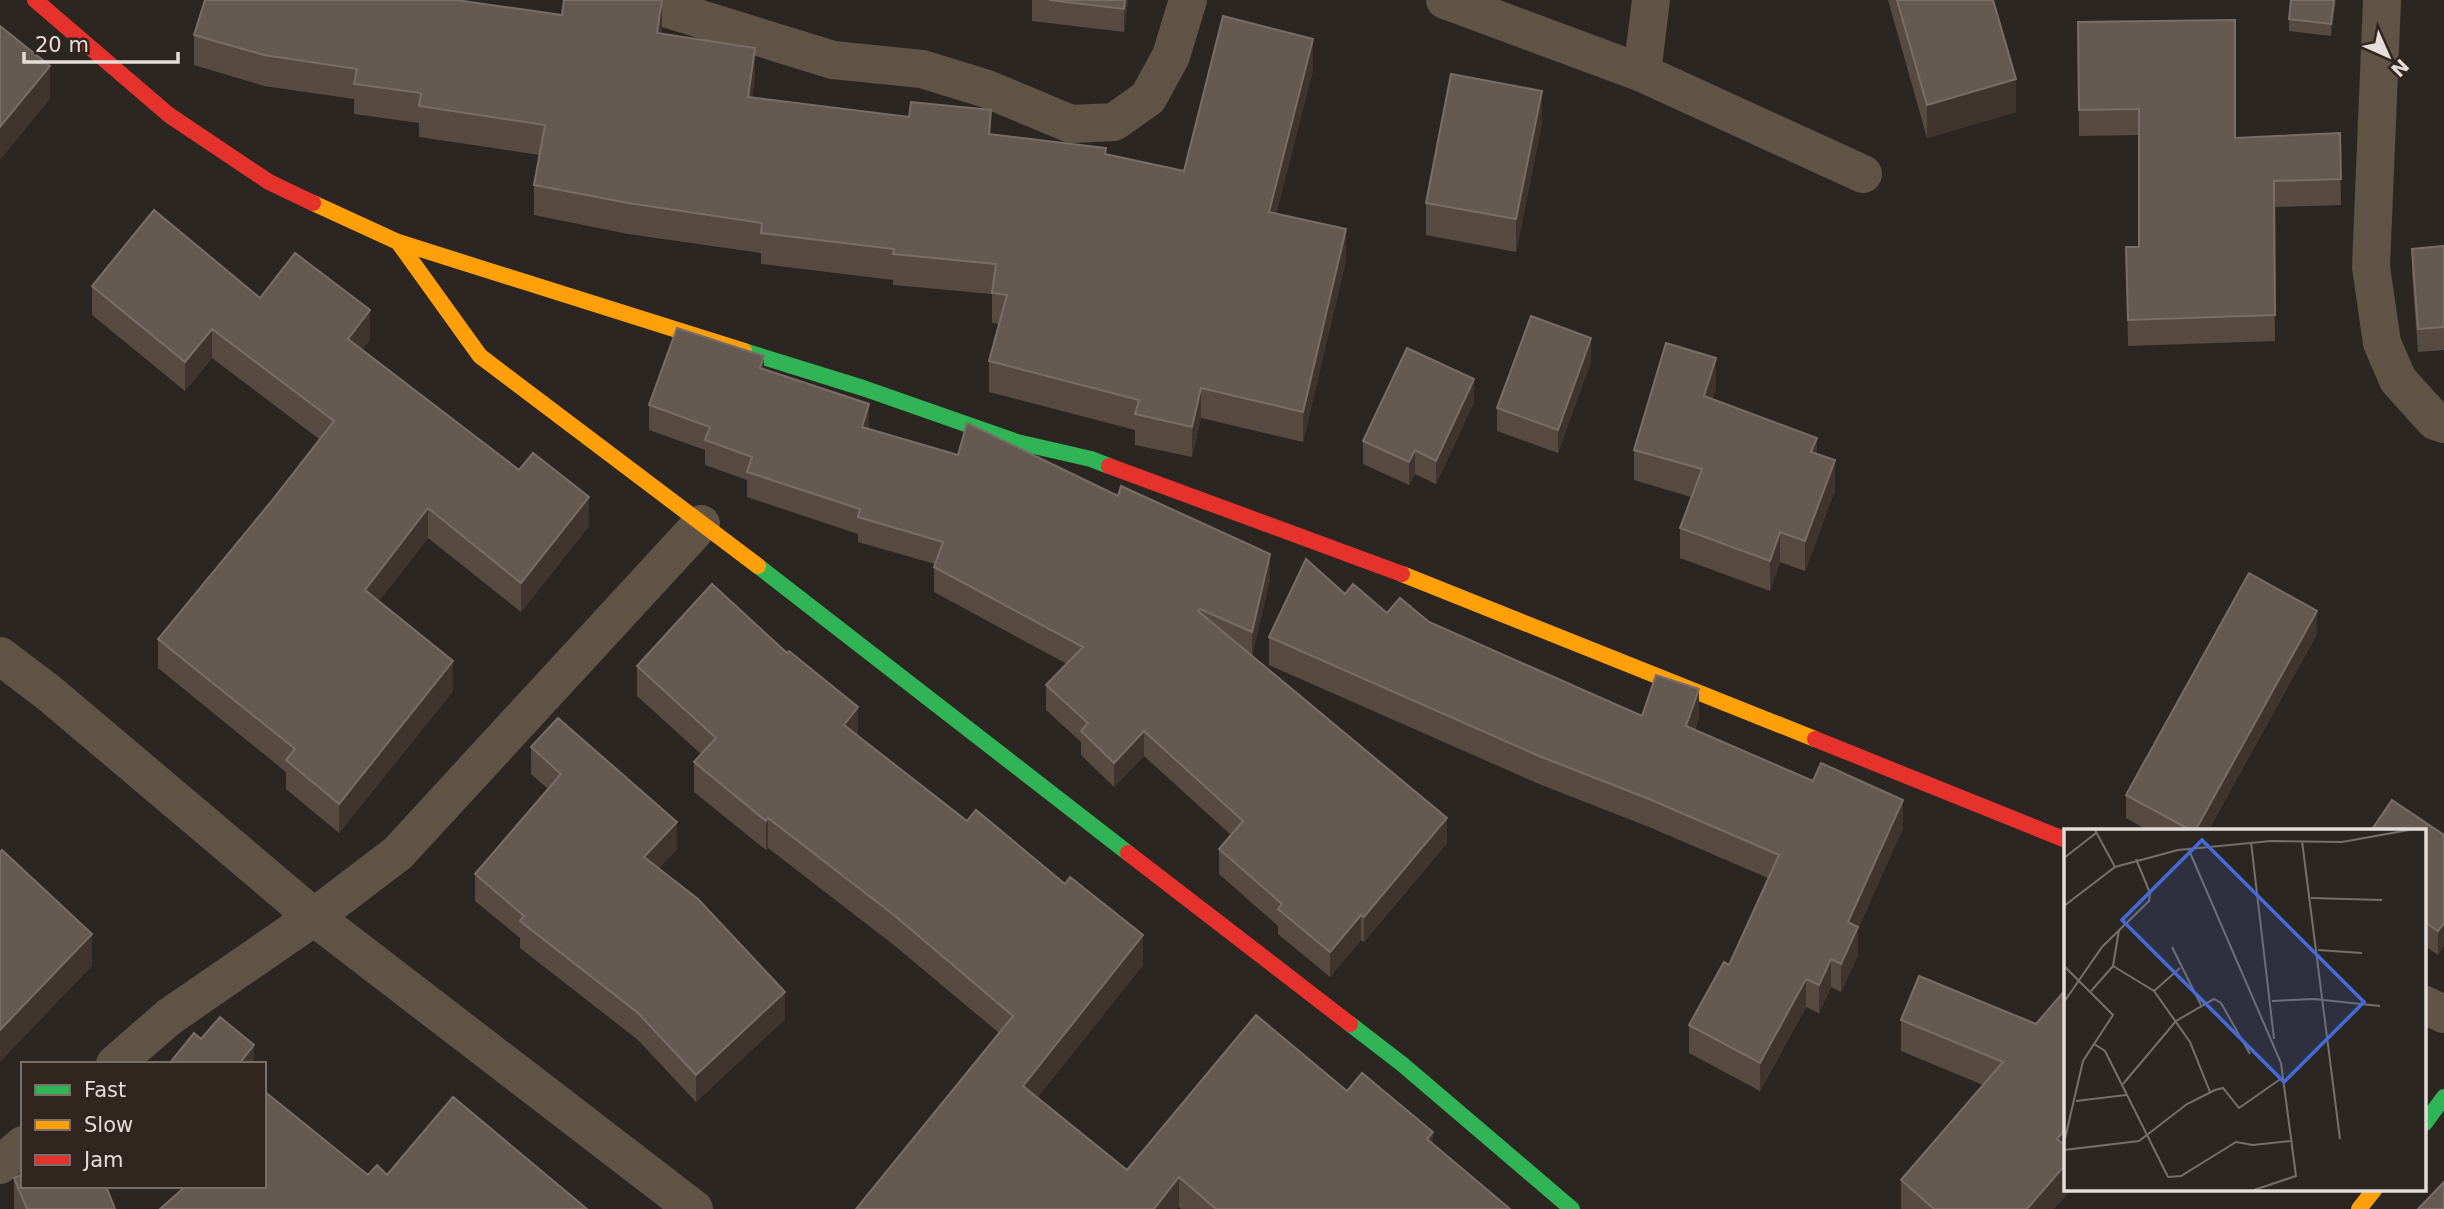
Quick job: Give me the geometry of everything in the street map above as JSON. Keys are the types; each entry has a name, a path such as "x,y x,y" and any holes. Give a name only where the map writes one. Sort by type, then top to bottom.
{"street":[{"path":"639,0 833,60 922,69 987,89 1071,124 1114,122 1148,98 1171,56 1188,0"},
{"path":"1445,0 1642,73 1863,174"},
{"path":"1642,73 1651,0"},
{"path":"2382,0 2371,267 2382,343 2398,380 2435,421 2444,424"},
{"path":"42,3 169,115 269,182 398,242 863,388 1017,442 1091,459 1391,569 2064,839"},
{"path":"398,242 480,356 814,608 1402,1063 1572,1209"},
{"path":"117,1062 169,1017 314,917 398,853 701,524"},
{"path":"0,656 49,693 314,917 694,1209"},
{"path":"2426,1005 2444,1014"},
{"path":"2426,1122 2444,1097"},
{"path":"0,1165 21,1147"},
{"path":"2359,1209 2372,1192"}],"building":[{"path":"205,0 456,0 562,15 564,0 662,0 657,33 755,48 748,97 909,117 911,102 991,110 989,134 1106,148 1105,154 1184,171 1223,16 1313,39 1269,212 1346,229 1303,412 1201,388 1192,427 1135,414 1139,400 989,361 1007,295 992,293 996,264 893,254 894,249 761,233 762,223 628,203 534,185 545,125 419,106 421,93 354,84 357,69 264,55 194,35"},
{"path":"1049,0 1125,0 1124,9"},
{"path":"1897,0 1993,0 2016,79 1927,105"},
{"path":"2291,0 2334,0 2331,24 2289,19"},
{"path":"2235,20 2235,138 2340,133 2341,179 2274,181 2275,315 2128,320 2126,247 2139,247 2139,109 2079,110 2078,22"},
{"path":"0,26 50,66 0,127"},
{"path":"1451,74 1542,91 1516,219 1426,203"},
{"path":"154,210 260,298 295,253 370,310 348,339 519,470 533,453 589,497 521,583 428,508 365,590 453,661 339,804 286,760 295,749 158,639 334,421 212,329 185,362 92,286"},
{"path":"2444,246 2444,327 2418,329 2412,249"},
{"path":"1531,316 1591,338 1558,430 1497,408"},
{"path":"677,328 764,356 760,368 869,404 862,427 958,455 967,423 1118,496 1121,486 1270,554 1252,632 1200,609 1198,611 1447,818 1364,917 1361,915 1330,952 1278,909 1282,904 1219,849 1243,821 1144,731 1114,763 1081,731 1088,723 1046,685 1083,647 934,567 943,542 858,517 860,509 747,472 752,457 705,440 710,427 649,405"},
{"path":"1666,343 1716,358 1704,396 1817,438 1811,452 1835,460 1805,541 1780,532 1770,561 1680,528 1702,469 1634,450"},
{"path":"1407,348 1474,379 1436,461 1415,450 1409,462 1363,441"},
{"path":"1306,559 1345,594 1353,584 1387,613 1400,598 1429,622 1642,716 1656,675 1699,689 1686,726 1813,781 1821,763 1903,800 1848,922 1858,927 1841,964 1831,959 1819,985 1806,979 1760,1063 1689,1025 1724,962 1729,965 1779,855 1649,799 1539,756 1269,637"},
{"path":"2249,573 2317,611 2196,829 2188,829 2126,795"},
{"path":"712,584 787,653 789,651 858,707 844,725 967,821 976,810 1065,884 1070,877 1143,935 1023,1086 1127,1170 1256,1015 1347,1091 1362,1073 1433,1132 1427,1139 1510,1209 1216,1209 1179,1177 1154,1209 856,1209 1013,1016 895,916 768,818 766,821 694,762 716,738 637,666"},
{"path":"558,718 677,822 644,857 698,899 785,992 696,1075 638,1013 520,921 524,916 475,874 561,774 531,747"},
{"path":"2392,800 2444,835 2444,923 2438,931 2426,923 2426,829 2372,829"},
{"path":"2,850 92,934 0,1030 0,852"},
{"path":"1919,976 2036,1024 2064,991 2064,1131 2057,1139 2064,1144 2064,1166 2027,1209 1934,1209 1901,1180 2003,1062 1901,1020"},
{"path":"220,1017 254,1045 241,1062 171,1062 194,1033 201,1039"},
{"path":"266,1093 368,1175 377,1165 387,1175 453,1097 587,1209 160,1209 184,1188 266,1188"},
{"path":"21,1175 21,1188 107,1188 115,1209 27,1209 14,1178"},
{"path":"2444,1182 2444,1209 2418,1209"}],"traffic: fast":[{"path":"744,351 863,388 1017,442 1091,459 1109,466"},
{"path":"758,566 1128,853"},
{"path":"1350,1024 1402,1064 1572,1209"},
{"path":"2426,1122 2444,1097"}],"traffic: slow":[{"path":"313,203 398,242 744,351"},
{"path":"398,242 480,356 758,566"},
{"path":"1402,574 1815,739"},
{"path":"2359,1209 2372,1192"}],"traffic: jam":[{"path":"35,0 169,115 269,182 313,203"},
{"path":"1109,466 1402,574"},
{"path":"1815,739 2064,839"},
{"path":"1128,853 1350,1024"}]}
